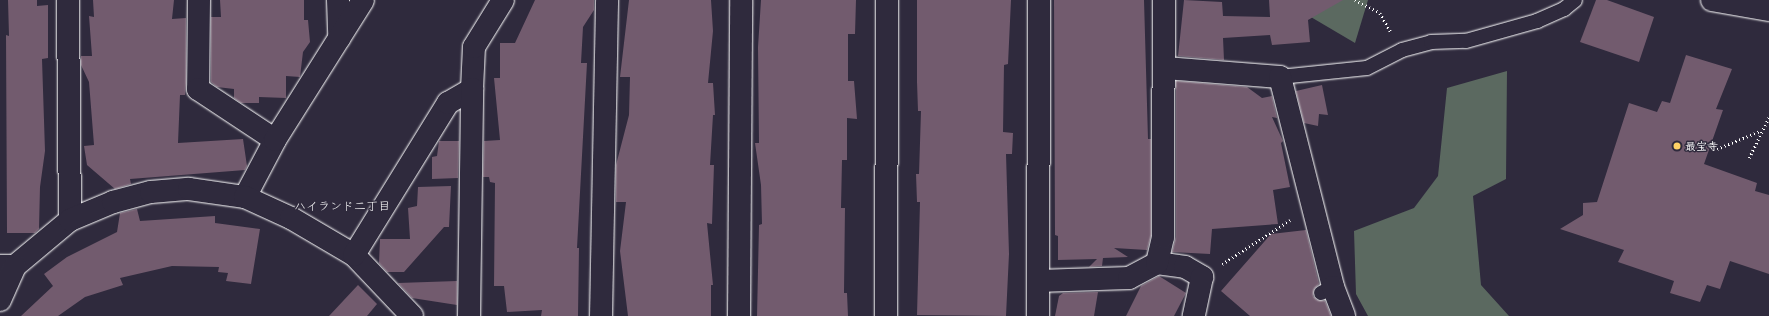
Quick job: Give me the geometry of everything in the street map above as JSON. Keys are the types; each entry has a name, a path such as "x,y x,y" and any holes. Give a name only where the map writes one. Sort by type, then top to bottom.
{"street":[{"path":"68,0 70,220"},
{"path":"199,0 198,89 275,140"},
{"path":"338,0 339,38"},
{"path":"245,197 275,140 363,0"},
{"path":"469,316 472,89 474,47 502,0"},
{"path":"601,316 607,0"},
{"path":"739,316 741,0"},
{"path":"886,316 887,0"},
{"path":"1038,316 1039,0"},
{"path":"1157,263 1163,237 1165,68 1164,0"},
{"path":"1712,0 1769,10"},
{"path":"1165,68 1280,77 1291,127 1313,207 1327,290 1344,316"},
{"path":"354,255 448,103 472,89"},
{"path":"0,300 8,266 70,220 113,202 151,192 189,189 245,197 291,218 354,255 412,316"},
{"path":"1038,281 1129,278 1157,263 1185,267 1202,278 1194,316"}],"lane":[{"path":"1280,77 1367,68 1402,50 1431,42 1466,41 1537,21 1564,9 1575,0"}],"path":[{"path":"1354,0 1380,13 1402,50"},
{"path":"1749,158 1760,131 1769,117"},
{"path":"1718,148 1760,131"},
{"path":"1202,278 1313,207"}],"shaded area":[{"path":"1282,0 1368,0 1355,43"},
{"path":"1507,71 1506,179 1473,196 1481,285 1509,316 1368,316 1356,294 1354,231 1414,208 1438,176 1447,88"}],"building":[{"path":"8,0 37,0 37,6 48,5 48,58 42,59 45,151 40,187 39,229 35,233 7,233 6,35 9,36"},
{"path":"93,0 174,0 172,19 186,18 186,83 185,95 180,95 178,143 243,139 247,166 245,170 130,179 131,184 115,189 87,165 84,146 94,145 89,82 81,65 81,56 92,56 89,16 94,17"},
{"path":"220,0 304,0 304,20 308,20 310,42 303,52 300,77 286,76 286,98 259,97 259,103 241,103 234,98 234,89 217,87 211,82 211,17 221,17"},
{"path":"535,0 594,0 594,10 583,27 581,63 587,63 577,248 579,248 578,316 541,316 542,310 507,312 504,286 494,286 495,183 490,182 489,177 483,177 484,141 500,140 494,78 500,78 500,43 515,43"},
{"path":"629,0 711,0 713,31 708,83 713,83 715,115 713,115 710,165 714,165 712,224 707,223 713,285 711,285 711,316 628,316 620,251 626,202 616,202 616,165 629,115 630,77 620,77"},
{"path":"761,0 856,0 855,34 848,34 848,81 854,81 857,119 847,118 847,160 842,160 841,208 845,208 844,293 847,293 848,316 757,316 759,225 762,224 761,185 755,143 759,143 758,47"},
{"path":"917,0 1011,0 1008,64 1004,65 1003,132 1013,133 1012,154 1006,154 1009,254 1006,316 917,315 920,202 917,202 916,174 919,174 921,111 918,111"},
{"path":"1054,0 1144,0 1148,139 1151,139 1151,236 1147,250 1114,248 1128,257 1103,258 1102,266 1089,267 1097,259 1058,260 1058,236 1055,235"},
{"path":"1184,0 1222,2 1223,16 1270,17 1269,0 1343,0 1308,20 1310,42 1272,45 1270,35 1223,38 1224,60 1178,56"},
{"path":"1596,0 1607,0 1654,17 1639,62 1580,42"},
{"path":"1686,55 1732,69 1716,109 1723,110 1704,164 1757,183 1755,191 1769,195 1769,274 1730,261 1720,289 1707,285 1700,302 1670,293 1674,281 1618,262 1624,250 1560,229 1583,215 1583,203 1597,202 1629,103 1657,112 1662,101 1670,103"},
{"path":"1176,81 1247,87 1262,98 1272,96 1277,118 1272,117 1283,141 1281,143 1290,187 1273,190 1278,224 1212,229 1210,254 1172,252 1176,237"},
{"path":"1322,85 1328,115 1319,114 1318,126 1304,123 1296,91"},
{"path":"439,141 459,141 458,178 432,179 432,157 437,156"},
{"path":"451,186 449,227 444,227 404,272 387,272 379,263 380,239 410,239 408,208 417,206 418,187"},
{"path":"137,209 140,221 215,216 215,223 260,229 251,284 226,281 228,273 218,272 219,267 172,266 120,278 123,285 85,297 58,316 21,316 53,286 44,274 67,257 117,232 120,213"},
{"path":"1306,230 1319,284 1314,289 1313,296 1317,300 1325,301 1331,316 1250,316 1221,291 1271,234"},
{"path":"1159,276 1186,293 1174,316 1126,316 1141,286"},
{"path":"457,281 457,305 412,298 398,283"},
{"path":"358,285 377,304 367,316 329,316"},
{"path":"1098,292 1094,316 1055,316 1059,296 1063,293"}],"place":[{"name":"最宝寺","path":"1677,146"}],"district":[{"name":"ハイランド二丁目","path":"342,206"}]}
